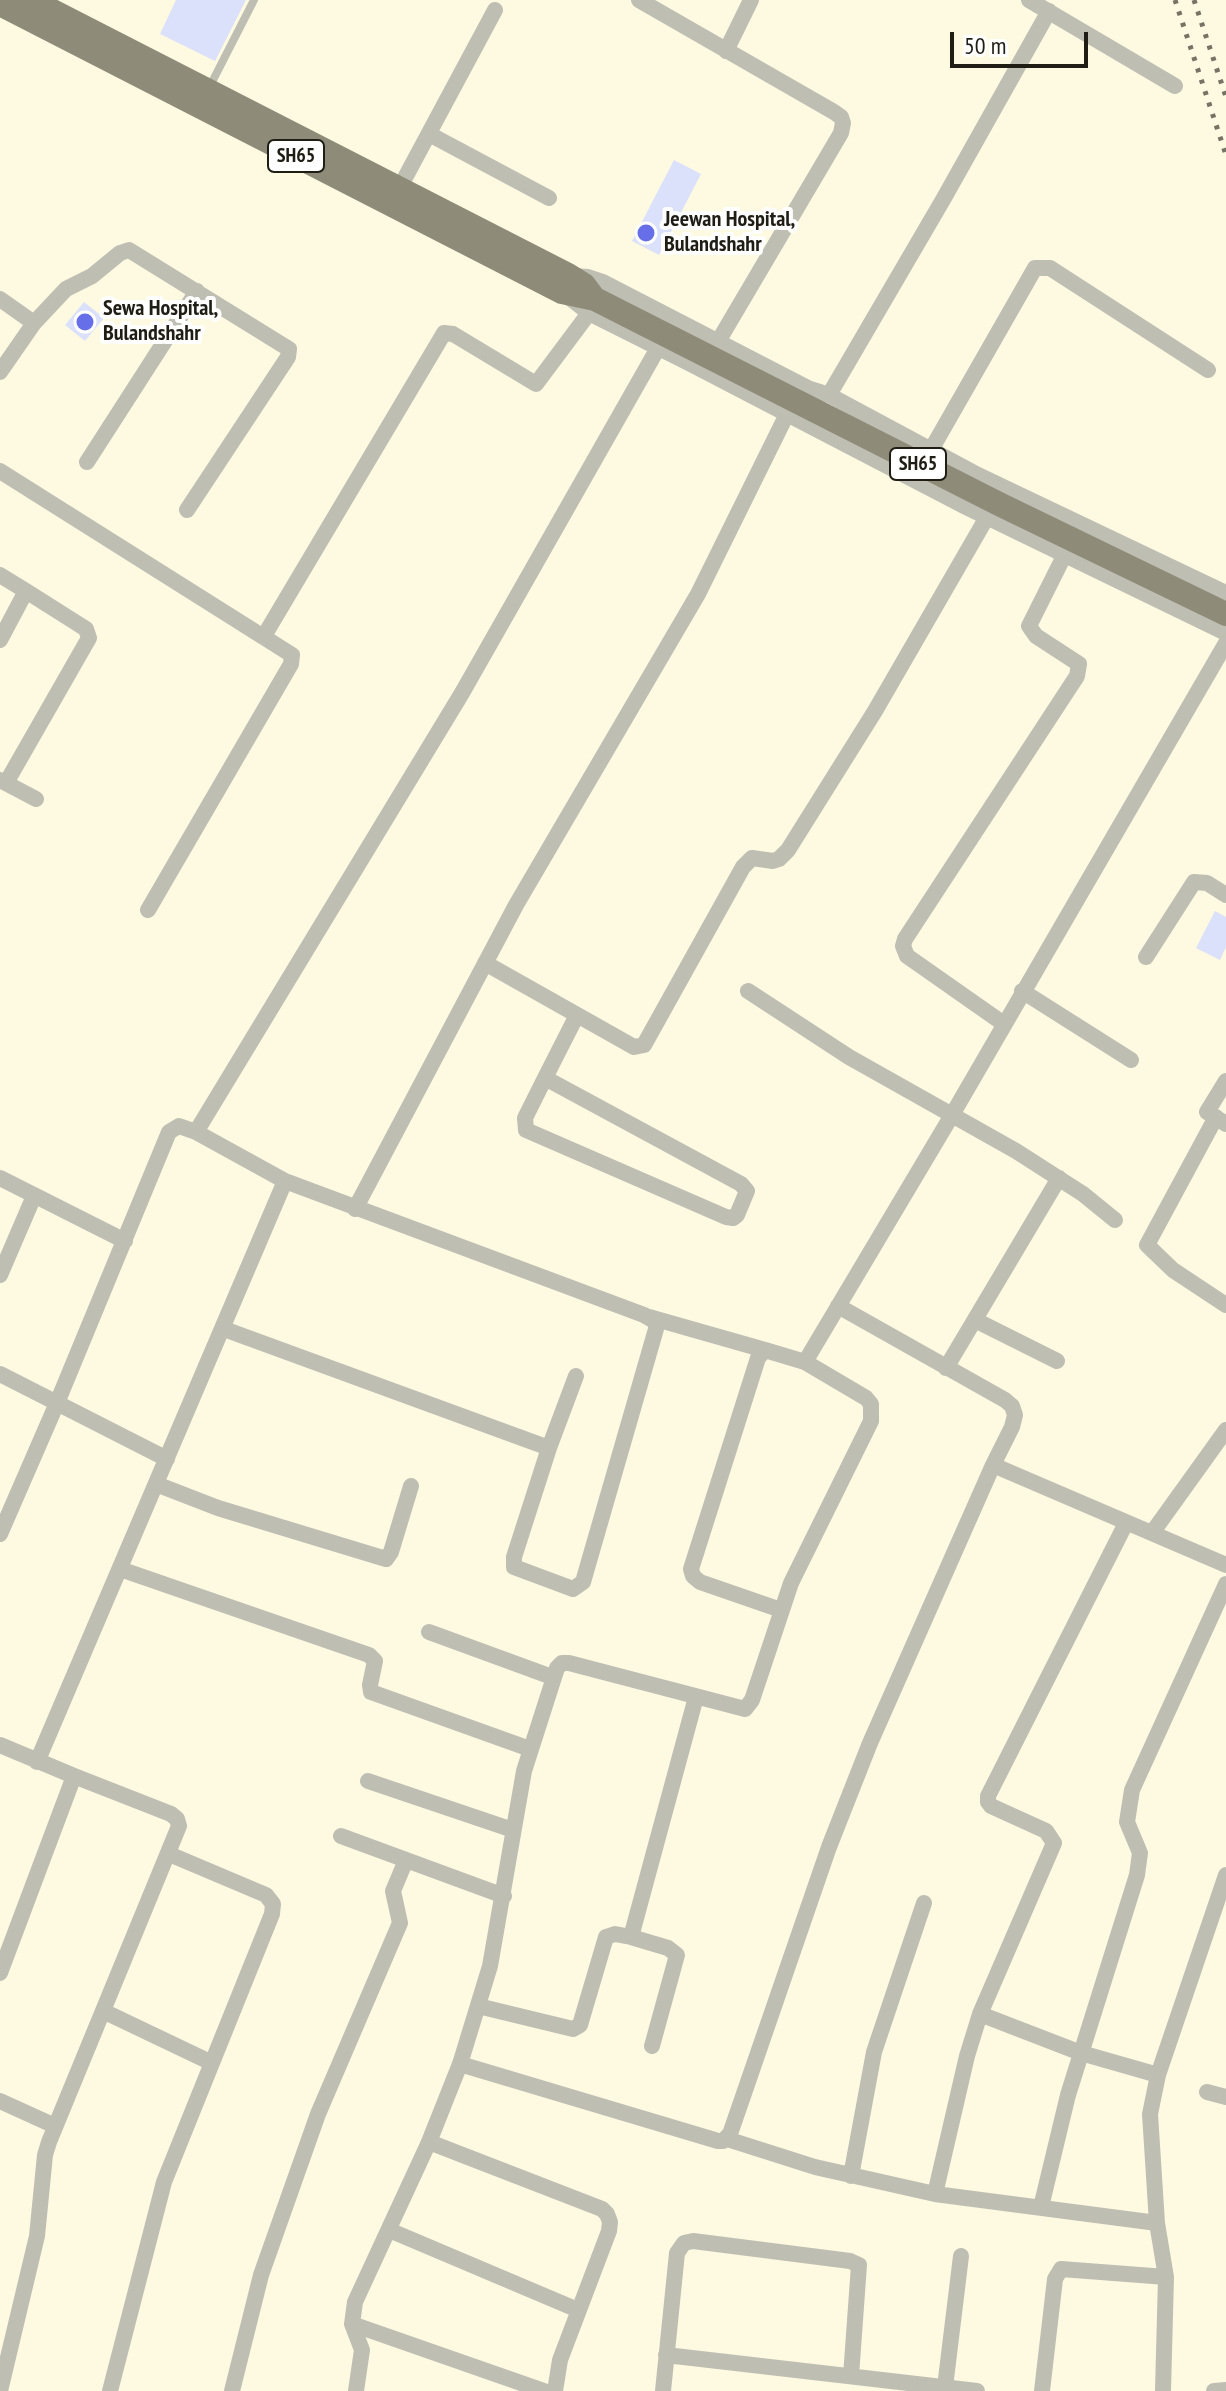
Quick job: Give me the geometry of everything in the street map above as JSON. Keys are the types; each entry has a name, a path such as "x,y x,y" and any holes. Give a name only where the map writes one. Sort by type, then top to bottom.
{"main road":[{"name":"SH65","path":"31,0 58,6 208,90 399,189 565,284 592,306 1226,614"},
{"name":"SH65","path":"0,4 565,284"}],"street":[{"path":"639,0 834,112 843,123 841,133 719,340"},
{"path":"726,51 751,0"},
{"path":"1029,0 1175,86"},
{"path":"399,189 495,10"},
{"path":"829,395 1049,11"},
{"path":"429,134 549,198"},
{"path":"0,372 34,323 66,289 105,268 124,250 134,252 286,346 290,352 187,510"},
{"path":"931,450 1035,268 1050,268 1208,370"},
{"path":"565,284 588,277 603,282 810,389 829,395 978,475 1226,593"},
{"path":"87,462 197,291"},
{"path":"0,299 34,323"},
{"path":"264,636 444,333 453,334 536,384 592,306 658,348 987,517 1226,633"},
{"path":"196,1132 462,693 658,348"},
{"path":"355,1209 540,861 691,608 787,414"},
{"path":"0,471 289,652 292,659 148,910"},
{"path":"485,963 634,1047 644,1045 743,867 752,858 773,861 788,850 875,711 987,517"},
{"path":"1004,1024 907,956 903,946 1077,676 1079,664 1036,636 1029,626 1065,554"},
{"path":"0,575 86,629 89,638 3,781 36,799"},
{"path":"0,640 26,591"},
{"path":"805,1362 1226,643"},
{"path":"1146,957 1194,882 1207,883 1226,895"},
{"path":"748,991 849,1057 1059,1178 1115,1220"},
{"path":"1022,991 1131,1060"},
{"path":"545,1078 741,1184 747,1191 737,1215 726,1217 526,1130 525,1118 545,1078 577,1015"},
{"path":"1226,1081 1207,1112 1221,1120 1147,1245 1173,1270 1226,1305"},
{"path":"0,1534 169,1132 179,1126 196,1132 285,1181 355,1209 644,1315 805,1362 871,1404 871,1421 791,1583 749,1705 739,1709 569,1663 562,1663 552,1677 530,1749 490,1966 460,2064 429,2142 355,2302 352,2324 362,2350 356,2391"},
{"path":"0,1178 125,1241"},
{"path":"946,1368 1059,1178"},
{"path":"37,1762 285,1181"},
{"path":"0,1275 34,1196"},
{"path":"727,2139 870,1743 1015,1415 1012,1406 838,1306"},
{"path":"576,1376 549,1448 513,1562 519,1570 573,1589 583,1582 656,1329 656,1322 644,1315"},
{"path":"975,1320 1057,1361"},
{"path":"224,1329 549,1448"},
{"path":"765,1350 758,1358 691,1569 700,1582 781,1610"},
{"path":"0,1374 167,1459"},
{"path":"1152,1533 1226,1430"},
{"path":"993,1465 1226,1565"},
{"path":"156,1484 218,1508 386,1559 391,1552 411,1486"},
{"path":"935,2194 967,2056 980,2014 1054,1843 1046,1831 991,1806 988,1796 1126,1523"},
{"path":"120,1569 369,1655 375,1661 371,1692 530,1749"},
{"path":"1041,2207 1056,2138 1137,1875 1140,1853 1127,1822 1132,1790 1226,1584"},
{"path":"429,1632 552,1677"},
{"path":"631,1937 696,1697"},
{"path":"0,1745 171,1814 179,1826 45,2155 37,2236 0,2391"},
{"path":"0,1973 74,1776"},
{"path":"368,1781 513,1830"},
{"path":"341,1836 504,1896"},
{"path":"110,2391 164,2182 272,1914 273,1904 266,1895 169,1854"},
{"path":"232,2391 261,2275 318,2114 400,1923 393,1891 406,1860"},
{"path":"1163,2391 1166,2277 1157,2223 1150,2114 1158,2075 1226,1875"},
{"path":"851,2176 874,2052 924,1903"},
{"path":"478,2006 578,2028 606,1937 615,1934 631,1937 668,1948 677,1955 652,2046"},
{"path":"103,2011 212,2063"},
{"path":"980,2014 1081,2053 1158,2075"},
{"path":"460,2064 718,2141 727,2139 851,2176 935,2194 1157,2223"},
{"path":"1207,2092 1226,2097"},
{"path":"0,2101 55,2126"},
{"path":"429,2142 602,2209 607,2214 609,2231 560,2360 555,2391"},
{"path":"389,2230 578,2310"},
{"path":"663,2391 677,2253 684,2243 693,2241 850,2261 859,2265 851,2376"},
{"path":"945,2387 961,2256"},
{"path":"1042,2391 1055,2279 1061,2269 1166,2277"},
{"path":"352,2324 544,2391"},
{"path":"666,2355 851,2376 883,2385 977,2391"},
{"path":"1214,2391 1226,2390"}],"lane":[{"path":"208,90 254,0"}],"building":[{"path":"176,0 246,0 215,61 160,34"},
{"path":"674,160 701,174 659,255 632,241"},
{"path":"84,302 104,318 85,341 65,325"},
{"path":"1215,911 1226,917 1226,947 1220,960 1196,948"}],"railway":[{"path":"1175,0 1226,155"},
{"path":"1194,0 1226,97"}],"place":[{"name":"Jeewan Hospital, Bulandshahr","path":"646,233"},
{"name":"Sewa Hospital, Bulandshahr","path":"85,322"}]}
